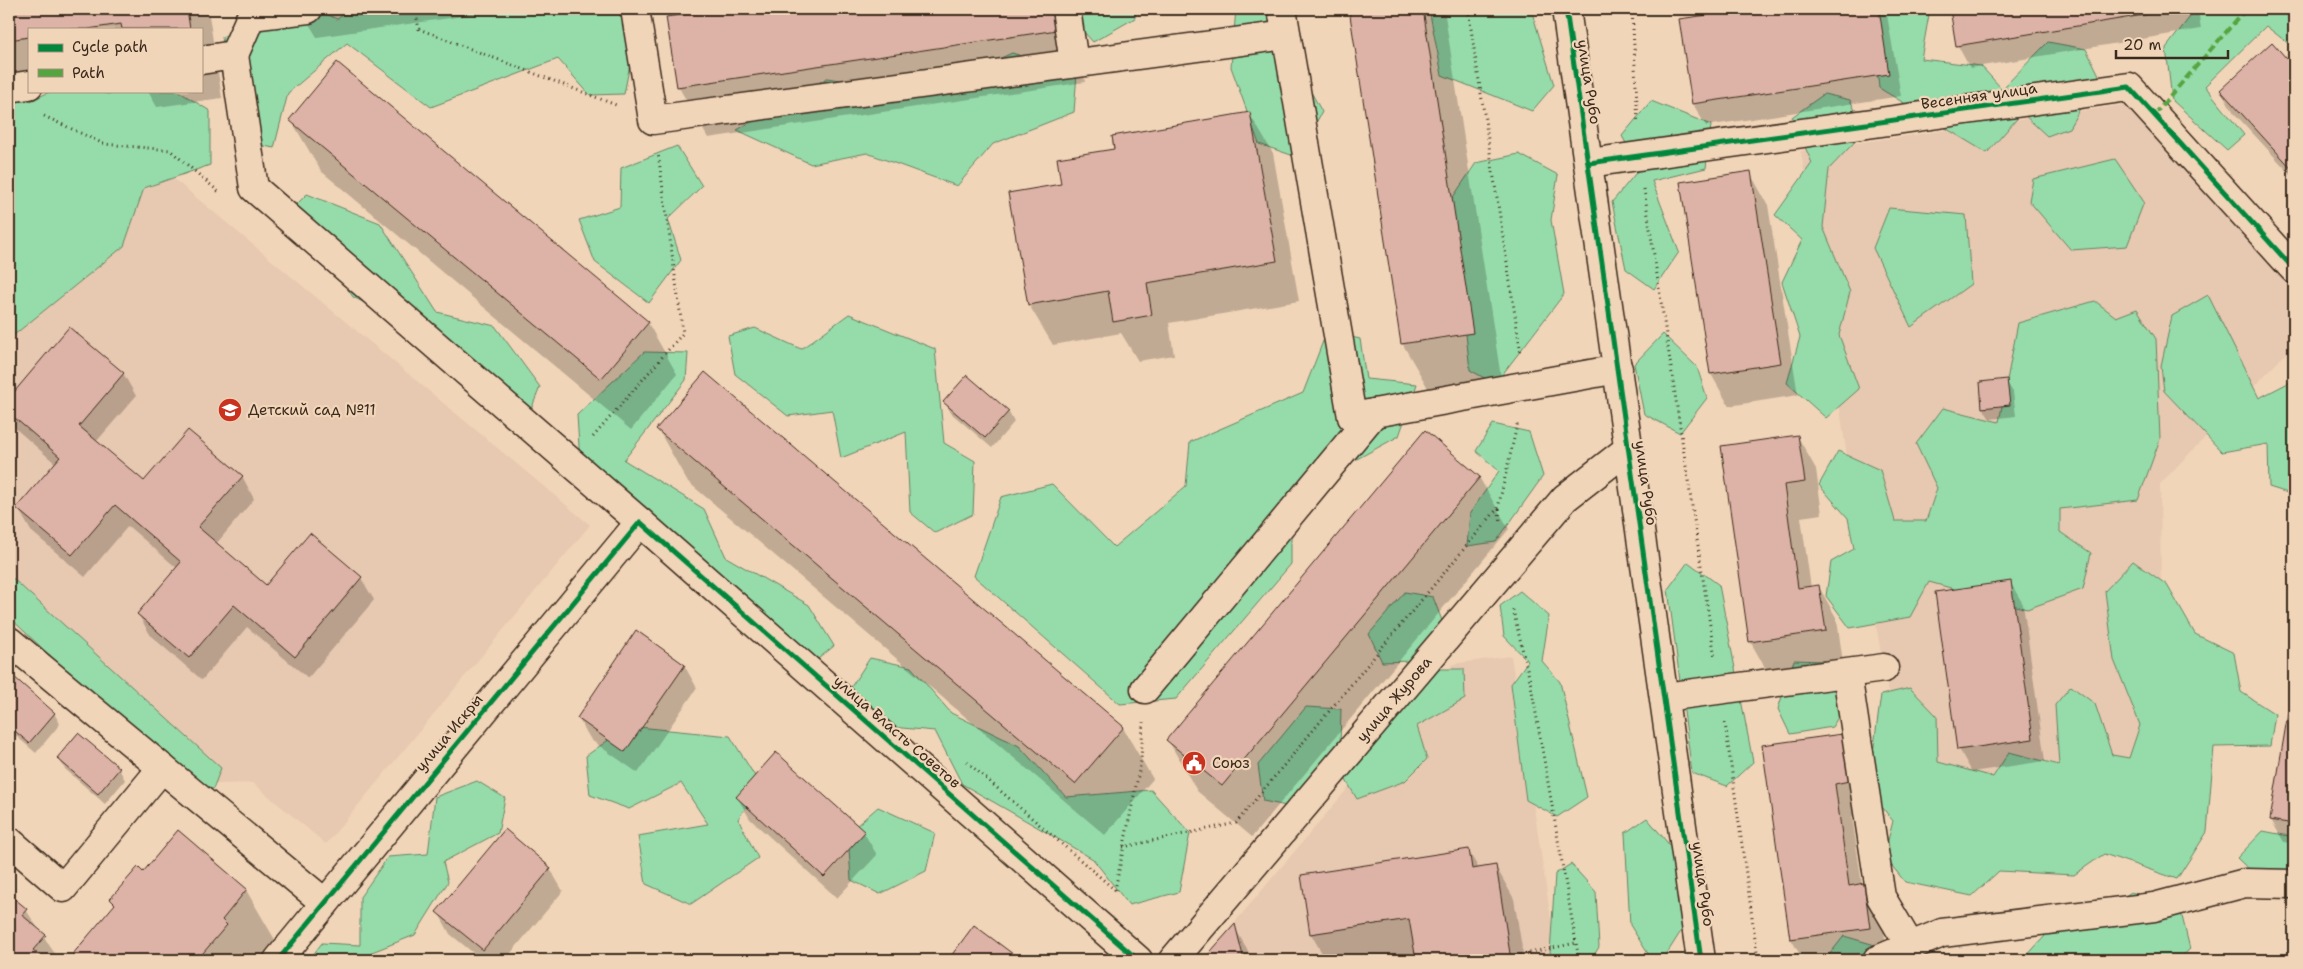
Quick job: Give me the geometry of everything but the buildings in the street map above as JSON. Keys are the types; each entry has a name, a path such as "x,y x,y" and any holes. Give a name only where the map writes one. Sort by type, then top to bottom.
{"street":[{"path":"202,60 234,55 250,16 308,9"},
{"path":"635,9 653,120 1286,35"},
{"path":"1066,9 1074,63"},
{"path":"1282,9 1352,417 1618,369"},
{"name":"улица Рубо","path":"1566,9 1701,960"},
{"name":"улица Власть Советов","path":"234,55 254,188 572,462 1138,960"},
{"path":"9,88 28,85"},
{"name":"Весенняя улица","path":"1589,163 2129,87 2294,269"},
{"path":"1145,689 1374,413"},
{"name":"улица Журова","path":"1173,960 1565,498 1628,449"},
{"name":"улица Искры","path":"278,960 640,522"},
{"path":"9,641 325,903"},
{"path":"1665,697 1884,668"},
{"path":"1847,674 1882,897 1910,946"},
{"path":"9,842 62,888 162,768"},
{"path":"1877,960 1942,933 2154,908 2245,884 2294,884"}],"path":[{"path":"415,9 419,29 653,120 683,333 572,462"},
{"path":"1468,9 1526,386 1498,508 1504,570 1531,685 1579,960"},
{"path":"1632,9 1639,156 1720,690 1758,960"},
{"path":"585,431 600,444"},
{"path":"1123,847 1236,823 1498,508"},
{"path":"1107,933 1141,761 1145,689"},
{"path":"966,760 1115,890"},
{"path":"1510,957 1576,943"}],"shaded area":[{"path":"2131,104 2294,282 2294,345 2160,484 2163,840 1914,844 1848,462 1801,151"},
{"name":"Детский сад №11","path":"133,145 590,525 326,844 253,783 216,784 9,604 9,294"},
{"path":"1511,656 1557,960 1203,960 1453,664"}],"green space":[{"path":"278,9 316,9 337,19 351,9 614,9 636,34 624,94 590,95 558,59 431,107 347,43 288,93 274,148 233,140 222,37"},
{"path":"1063,9 1136,9 1135,18 1093,42"},
{"path":"1236,9 1268,9 1266,10 1322,112 1297,157 1259,144 1231,67"},
{"path":"1429,9 1531,9 1554,85 1532,111 1442,75"},
{"path":"1838,9 1930,9 1921,59 1981,66 2002,89 2048,42 2086,49 2099,75 2069,128 2047,136 2022,113 1987,153 1879,88 1872,16 1841,19"},
{"path":"2196,9 2294,9 2294,48 2266,26 2205,86 2244,135 2227,150 2172,100 2166,48"},
{"path":"1012,53 1077,73 1074,112 993,144 957,186 867,153 811,164 737,130 827,78 923,93"},
{"path":"14,73 31,101 49,92 101,92 108,94 115,92 180,92 210,111 210,165 144,188 124,246 9,339 9,74"},
{"path":"1824,94 1850,100 1865,131 1829,169 1823,227 1850,292 1839,335 1859,389 1826,418 1787,383 1800,337 1782,282 1802,240 1775,215 1812,163 1792,117"},
{"path":"1651,101 1711,125 1706,168 1652,181 1679,252 1654,289 1626,269 1612,202 1640,168 1622,136"},
{"path":"677,146 702,186 668,219 681,260 649,303 595,262 579,220 620,207 621,168"},
{"path":"1519,154 1558,175 1551,220 1564,294 1495,384 1470,370 1451,200 1476,163"},
{"path":"2115,159 2144,202 2127,246 2071,250 2029,201 2033,179"},
{"path":"307,194 380,223 437,312 495,326 540,387 530,412 419,330 353,297 293,208"},
{"path":"1889,208 1966,215 1971,284 1911,327 1873,248"},
{"path":"2208,295 2259,398 2294,380 2294,495 2269,487 2268,444 2222,452 2164,391 2161,366 2172,316"},
{"path":"2095,301 2116,317 2137,309 2156,339 2160,439 2138,500 2060,509 2060,532 2091,553 2083,589 2027,609 1929,582 1910,617 1850,628 1826,596 1831,562 1854,549 1848,518 1819,485 1838,451 1880,470 1895,521 1926,521 1937,488 1916,444 1943,408 1999,422 2018,323"},
{"path":"849,314 935,349 944,443 975,461 973,514 935,533 910,512 906,432 841,458 832,410 788,416 735,374 728,336 755,328 801,349"},
{"path":"1327,331 1360,339 1366,379 1417,384 1399,436 1291,495 1291,564 1176,699 1120,704 974,576 1001,497 1052,484 1114,547 1186,486 1190,442 1303,393"},
{"path":"1663,334 1697,367 1707,398 1680,433 1644,414 1634,364"},
{"path":"644,352 688,353 686,380 624,460 704,509 726,557 809,605 834,646 813,663 739,628 699,575 634,540 580,462 577,415"},
{"path":"1493,424 1529,432 1543,476 1496,542 1467,546 1470,513 1499,471 1476,451"},
{"path":"2133,561 2167,585 2195,634 2234,653 2241,692 2275,714 2270,746 2214,747 2207,832 2177,879 2104,854 2074,875 1999,871 1972,896 1905,882 1884,856 1893,821 1868,789 1881,695 1910,688 1937,716 1938,762 1993,777 2009,752 2059,765 2055,705 2071,686 2095,704 2112,755 2129,758 2140,725 2114,660 2105,591"},
{"path":"1688,562 1719,585 1753,762 1727,786 1692,773 1668,589"},
{"path":"9,575 221,768 213,789 187,784 9,617"},
{"path":"1520,591 1549,616 1542,661 1560,682 1587,797 1557,817 1526,800 1511,684 1528,661 1504,636 1500,606"},
{"path":"1405,592 1433,597 1444,626 1412,661 1382,662 1369,634"},
{"path":"870,658 911,667 951,713 1019,746 1066,797 1151,790 1190,833 1179,892 1129,905 1093,859 962,784 935,731 891,727 851,687"},
{"path":"1794,660 1825,661 1847,703 1832,727 1790,734 1778,709"},
{"path":"1432,669 1464,669 1465,699 1417,726 1427,759 1405,781 1357,799 1343,775"},
{"path":"1306,707 1341,709 1340,747 1291,807 1263,801 1258,765"},
{"path":"628,726 730,736 761,786 738,819 758,858 691,904 646,884 638,836 708,824 681,783 629,809 590,795 586,756"},
{"path":"477,781 505,798 498,833 443,862 448,882 415,935 372,952 372,960 309,960 322,943 360,945 360,897 388,857 428,854 435,797"},
{"path":"878,807 935,833 926,871 880,894 851,880 848,833"},
{"path":"1647,818 1671,847 1683,928 1664,958 1666,960 1652,960 1630,925 1625,833"},
{"path":"2263,831 2294,837 2294,880 2257,877 2237,858"},
{"path":"1571,864 1596,892 1599,947 1591,960 1554,960 1550,954 1555,874"},
{"path":"2131,892 2180,908 2190,949 2178,960 2023,960 2055,925 2086,924"},
{"path":"1844,936 1875,945 1880,960 1825,960"}],"marked path":[{"path":"2154,115 2246,9"}],"cycle path":[{"path":"1566,9 1701,960"},
{"path":"1589,163 2129,87 2294,269"},
{"path":"278,960 640,522 1138,960"}],"place":[{"name":"Детский сад №11","path":"230,410"},
{"name":"Союз","path":"1194,763"}]}
